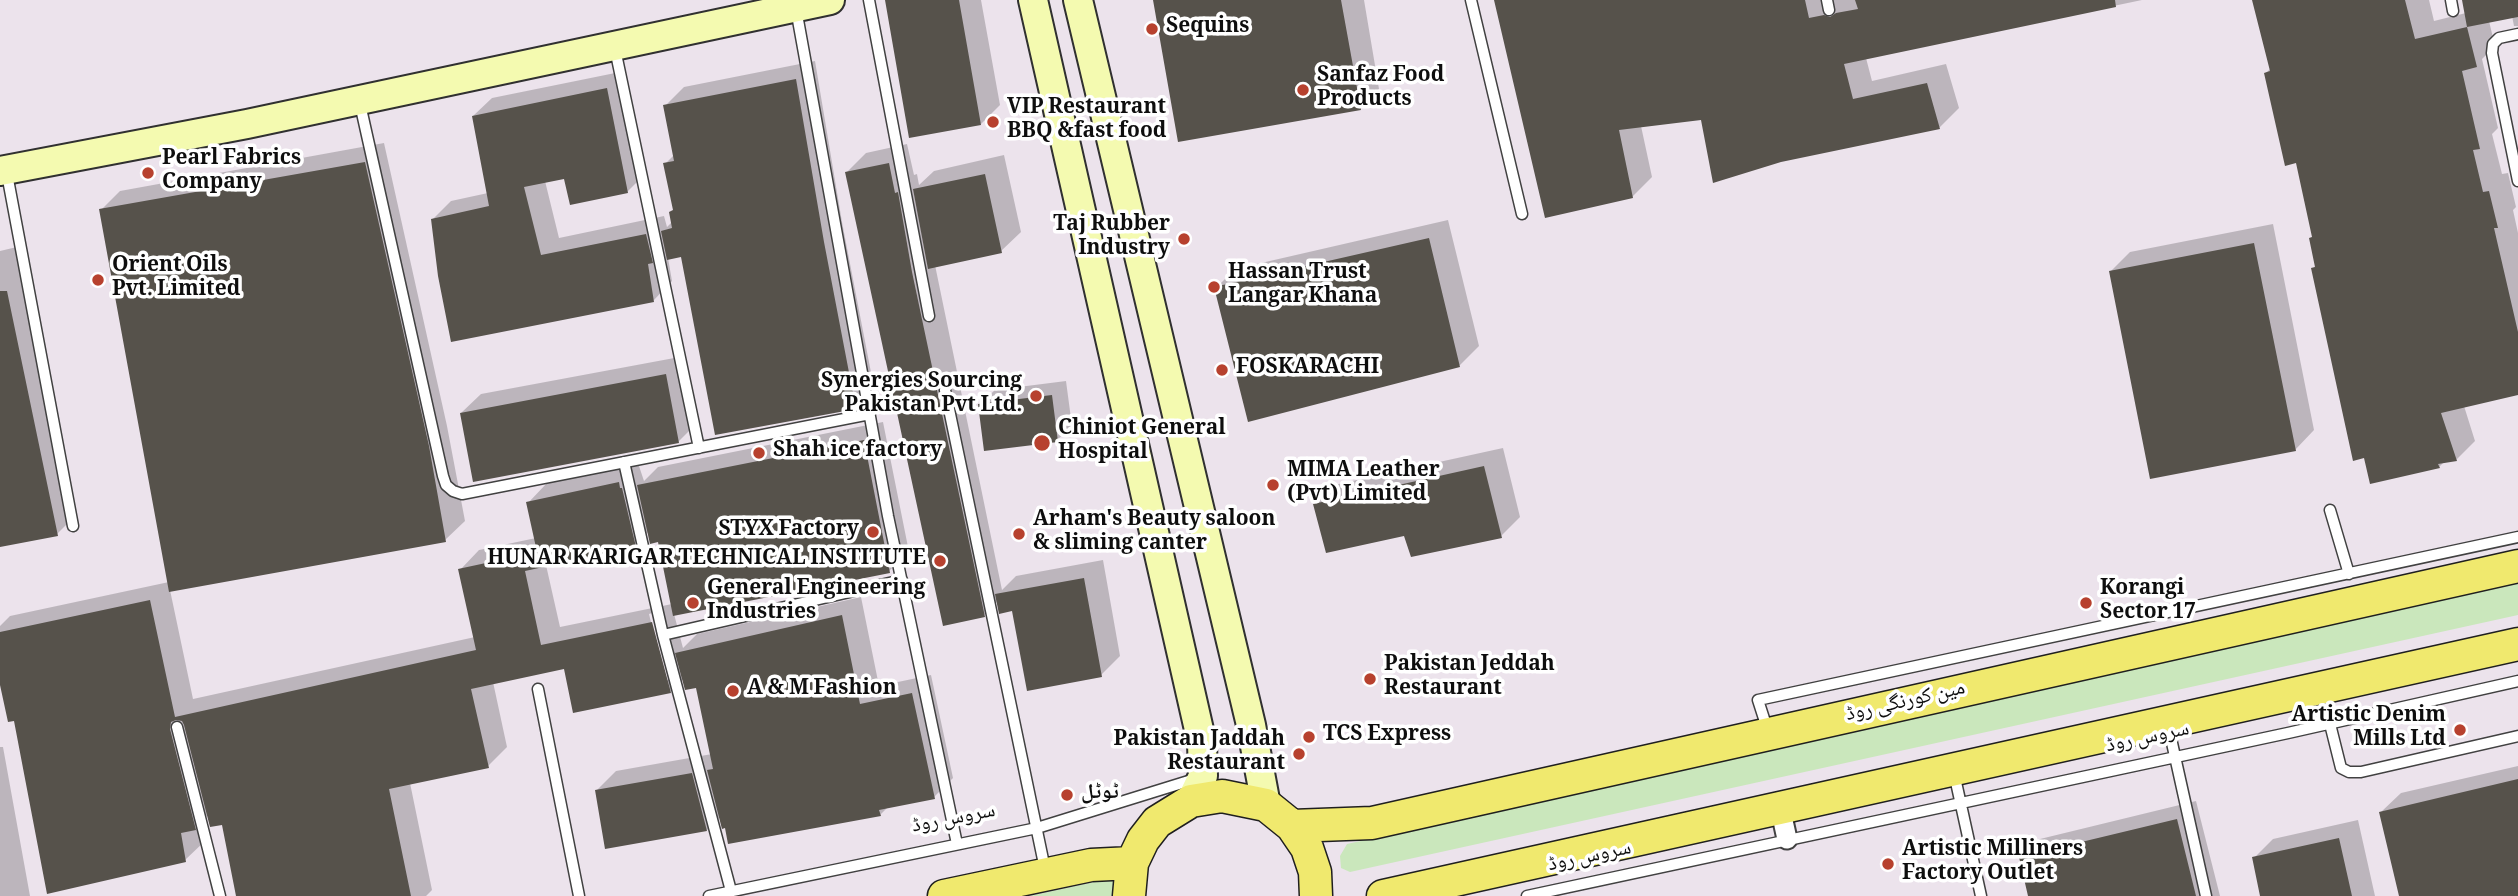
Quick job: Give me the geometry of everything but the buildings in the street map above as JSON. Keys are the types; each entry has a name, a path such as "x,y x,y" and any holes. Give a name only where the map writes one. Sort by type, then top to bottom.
{"main road":[{"name":"مین کورنگی روڈ","path":"1292,826 1373,824 2518,566"},
{"path":"1383,896 1415,892 1780,807 2518,644"},
{"path":"1129,896 1132,863 1143,840 1157,822 1197,789 1266,805 1292,826 1307,848 1315,872 1316,896"},
{"path":"944,896 1091,865 1132,863"}],"street":[{"path":"3,170 247,124 830,0"},
{"path":"1033,0 1202,743 1197,789"},
{"path":"1078,0 1251,725 1266,805"},
{"path":"1780,807 1787,839"}],"lane":[{"path":"869,0 929,316"},
{"path":"1471,0 1522,215"},
{"path":"2451,0 2453,11"},
{"path":"796,8 870,414 957,844"},
{"path":"2518,34 2499,38 2493,44 2492,53 2518,181"},
{"path":"614,45 698,447"},
{"path":"360,100 446,485 453,491 462,494 870,414"},
{"path":"3,170 74,526"},
{"path":"945,390 1046,874"},
{"path":"624,462 663,635 731,891"},
{"path":"2330,510 2349,574"},
{"path":"1769,734 1758,700 2518,537"},
{"path":"663,635 902,580"},
{"name":"سروس روڈ","path":"1527,896 2330,724 2518,681"},
{"path":"537,689 579,896"},
{"path":"2167,721 2206,896"},
{"path":"2330,724 2341,768 2349,772 2361,772 2518,736"},
{"path":"177,727 220,896"},
{"path":"1953,769 1981,896"},
{"name":"سروس روڈ","path":"709,896 1037,828 1197,789"}],"shaded area":[{"path":"0,0 2518,0 2518,896 0,896"}],"green space":[{"path":"2518,583 2518,615 1350,872 1341,868 1340,856 1347,844"},
{"path":"1113,880 1117,896 1029,896"}],"place":[{"name":"Sequins","path":"1152,29"},
{"name":"Sanfaz Food Products","path":"1303,90"},
{"name":"VIP Restaurant BBQ &fast food","path":"993,122"},
{"name":"Pearl Fabrics Company","path":"148,173"},
{"name":"Taj Rubber Industry","path":"1184,239"},
{"name":"Orient Oils Pvt. Limited","path":"98,280"},
{"name":"Hassan Trust Langar Khana","path":"1214,287"},
{"name":"FOSKARACHI","path":"1222,370"},
{"name":"Synergies Sourcing Pakistan Pvt Ltd.","path":"1036,396"},
{"name":"Chiniot General Hospital","path":"1042,443"},
{"name":"Shah ice factory","path":"759,453"},
{"name":"MIMA Leather (Pvt) Limited","path":"1273,485"},
{"name":"STYX Factory","path":"873,532"},
{"name":"Arham's Beauty saloon & sliming canter","path":"1019,534"},
{"name":"HUNAR KARIGAR TECHNICAL INSTITUTE","path":"940,561"},
{"name":"General Engineering Industries","path":"693,603"},
{"name":"Korangi Sector 17","path":"2086,603"},
{"name":"Pakistan Jeddah Restaurant","path":"1370,679"},
{"name":"A & M Fashion","path":"733,691"},
{"name":"Artistic Denim Mills Ltd","path":"2460,730"},
{"name":"TCS Express","path":"1309,737"},
{"name":"Pakistan Jaddah Restaurant","path":"1299,754"},
{"name":"ٹوٹل","path":"1067,795"},
{"name":"Artistic Milliners Factory Outlet","path":"1888,864"}]}
